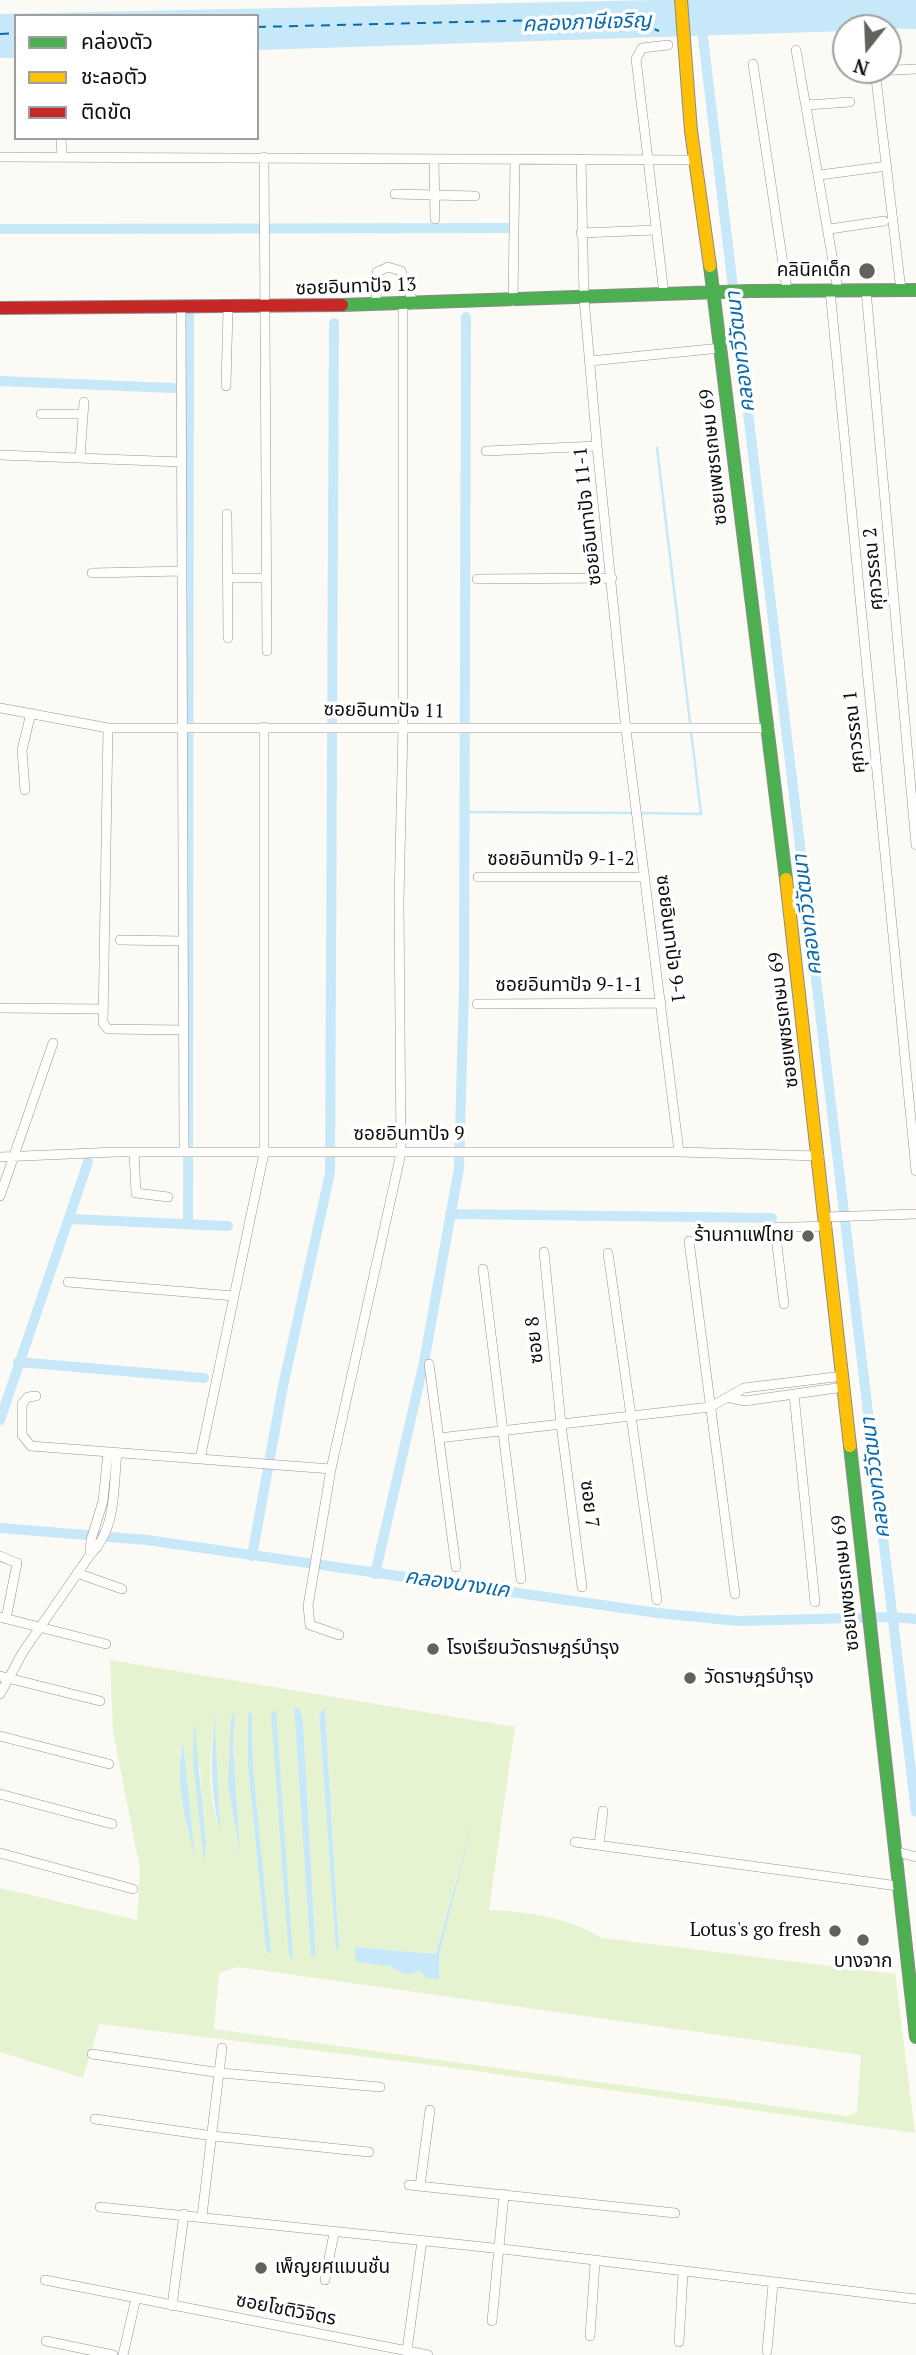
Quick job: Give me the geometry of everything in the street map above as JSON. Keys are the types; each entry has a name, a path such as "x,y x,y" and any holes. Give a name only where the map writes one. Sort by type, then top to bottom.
{"main road":[{"name":"ซอยเพชรเกษม 69","path":"681,0 692,160 719,292 721,348 751,618 769,728 828,1220 866,1597 900,1853 898,1886 913,1979 916,2037"},
{"name":"ซอยอินทาปัจ 13","path":"0,307 228,309 513,302 750,291 916,289"}],"street":[{"path":"664,294 646,159 637,52 642,48 668,45"},
{"name":"ศุภวรรณ 1","path":"796,50 830,229 916,1171"},
{"path":"753,64 787,290"},
{"path":"877,84 901,290"},
{"path":"807,105 850,102"},
{"path":"61,140 62,157"},
{"path":"0,157 692,160"},
{"path":"264,158 267,651"},
{"path":"434,159 435,219"},
{"path":"513,302 515,159"},
{"name":"ซอยอินทาปัจ 11-1","path":"581,159 584,298 626,730"},
{"path":"820,175 887,166"},
{"path":"395,194 475,196"},
{"path":"830,229 884,221"},
{"path":"581,233 656,230"},
{"path":"339,1635 310,1625 308,1606 331,1469 401,1153 399,900 408,304 401,271 388,267 377,272 376,305"},
{"name":"ศุภวรรณ 2","path":"866,290 916,845"},
{"path":"181,309 182,571 186,727 184,1152"},
{"path":"226,386 228,309"},
{"path":"590,361 721,348"},
{"path":"80,458 84,402"},
{"path":"41,414 83,414"},
{"path":"486,451 597,446"},
{"path":"0,456 181,462"},
{"path":"227,514 228,638"},
{"path":"92,573 182,571"},
{"path":"227,578 267,578"},
{"path":"477,579 612,578"},
{"name":"ซอยอินทาปัจ 11","path":"0,708 108,728 769,728"},
{"path":"25,790 22,750 31,713"},
{"path":"200,1459 264,1153 264,727"},
{"path":"108,728 102,1009 104,1027 184,1030"},
{"name":"ซอยอินทาปัจ 9-1","path":"626,730 679,1152"},
{"name":"ซอยอินทาปัจ 9-1-2","path":"478,877 645,877"},
{"path":"120,940 183,941"},
{"name":"ซอยอินทาปัจ 9-1-1","path":"477,1004 661,1003"},
{"path":"0,1008 102,1009"},
{"path":"0,1196 53,1043"},
{"path":"134,1152 136,1193 168,1197"},
{"name":"ซอยอินทาปัจ 9","path":"0,1157 134,1152 679,1152 819,1156"},
{"path":"784,1304 769,1228 851,1216 916,1214"},
{"path":"689,1241 734,1594"},
{"name":"ซอย 8","path":"544,1252 561,1424"},
{"path":"608,1253 657,1600"},
{"path":"483,1269 500,1432 521,1579"},
{"path":"68,1282 234,1297"},
{"path":"429,1364 456,1567"},
{"path":"730,1398 745,1401 794,1395 844,1381"},
{"path":"439,1438 710,1407 744,1388 844,1381"},
{"path":"794,1395 815,1602"},
{"path":"36,1396 28,1397 22,1404 22,1435 26,1444 33,1447 331,1469"},
{"name":"ซอย 7","path":"561,1424 582,1587"},
{"path":"0,1694 4,1677 90,1555 101,1544 108,1528 113,1452"},
{"path":"90,1555 91,1540 108,1502"},
{"path":"0,1556 17,1563 3,1618 106,1644"},
{"path":"77,1573 122,1589"},
{"path":"4,1677 100,1701"},
{"path":"0,1736 109,1764"},
{"path":"0,1794 112,1824"},
{"path":"599,1845 603,1811"},
{"path":"575,1842 898,1886"},
{"path":"0,1853 133,1889"},
{"path":"900,1853 916,1857"},
{"path":"202,2216 222,2048"},
{"path":"92,2054 221,2073 380,2087"},
{"path":"420,2186 430,2110"},
{"path":"95,2119 213,2136 369,2152"},
{"path":"409,2185 675,2213"},
{"path":"492,2321 504,2194"},
{"path":"100,2207 499,2249 595,2263 916,2299"},
{"path":"172,2306 184,2214"},
{"path":"326,2280 334,2233"},
{"path":"407,2350 422,2241"},
{"path":"590,2336 595,2263"},
{"path":"679,2342 683,2273"},
{"name":"ซอยโชติวิจิตร","path":"46,2280 428,2355"},
{"path":"767,2351 773,2284"},
{"path":"123,2355 136,2298"},
{"path":"46,2341 113,2355"}],"green space":[{"path":"110,1660 515,1727 489,1910 547,1917 575,1925 602,1938 895,1974 915,2133 432,2065 99,2024 83,2078 0,2052 0,1888 137,1920 140,1869 113,1731","holes":["294,1707 300,1709 303,1721 316,1957 312,1956","325,1710 339,1947 336,1949 319,1713","235,1713 233,1748 239,1849 228,1786","252,1713 253,1767 270,1953 266,1950 248,1766","214,1723 219,1828 210,1776","183,1745 194,1851 187,1826 180,1755","194,1761 200,1769 204,1856","468,1834 439,1955 439,1979 420,1971 406,1975 389,1966 357,1962 356,1947 436,1954","238,1967 861,2055 857,2112 847,2116 214,2029 219,1973"]}],"water":[{"name":"คลองภาษีเจริญ","path":"655,0 916,0 916,29 902,29 902,14 832,14 832,31 259,50 259,14 14,14 14,58 0,58 0,14"},
{"path":"294,1707 300,1709 303,1721 316,1958 311,1956"},
{"path":"325,1709 339,1948 336,1950 319,1713"},
{"path":"276,1710 293,1958 289,1957 271,1712"},
{"path":"235,1711 233,1748 240,1854 228,1786 231,1718"},
{"path":"248,1713 252,1713 253,1767 271,1954 266,1950 248,1766"},
{"path":"215,1715 216,1744 220,1832 212,1774"},
{"path":"194,1719 206,1844 204,1862 193,1761"},
{"path":"183,1742 195,1857 180,1785"},
{"path":"475,1811 439,1955 439,1980 426,1977 420,1971 406,1975 389,1966 356,1962 355,1947 436,1954"}],"waterway":[{"name":"คลองทวีวัฒนา","path":"701,21 916,1812"},
{"path":"0,229 508,228"},
{"path":"188,1224 189,316"},
{"path":"375,1574 424,1362 459,1168 464,989 466,317"},
{"path":"252,1556 283,1386 330,1173 334,323"},
{"path":"0,381 173,388"},
{"path":"639,813 701,814 657,448"},
{"path":"464,812 632,813"},
{"path":"0,1420 88,1162"},
{"path":"450,1214 772,1218"},
{"path":"71,1219 228,1226"},
{"path":"18,1362 204,1378"},
{"name":"คลองบางแค","path":"0,1528 147,1540 658,1613 738,1621 894,1617 916,1619"}],"ferry route":[{"path":"259,27 627,18 659,31"},
{"path":"0,34 14,33"}],"traffic: fast":[{"path":"710,266 786,879"},
{"path":"342,305 750,291 916,290"},
{"path":"850,1446 916,2037"}],"traffic: slow":[{"path":"681,0 691,131 710,266"},
{"path":"786,879 850,1446"}],"traffic: jam":[{"path":"0,308 342,305"}],"place":[{"name":"คลินิคเด็ก","path":"867,271"},
{"name":"ร้านกาแฟไทย","path":"808,1236"},
{"name":"โรงเรียนวัดราษฎร์บำรุง","path":"433,1649"},
{"name":"วัดราษฎร์บำรุง","path":"690,1678"},
{"name":"Lotus's go fresh","path":"835,1931"},
{"name":"บางจาก","path":"863,1940"},
{"name":"เพ็ญยศแมนชั่น","path":"261,2268"}]}
